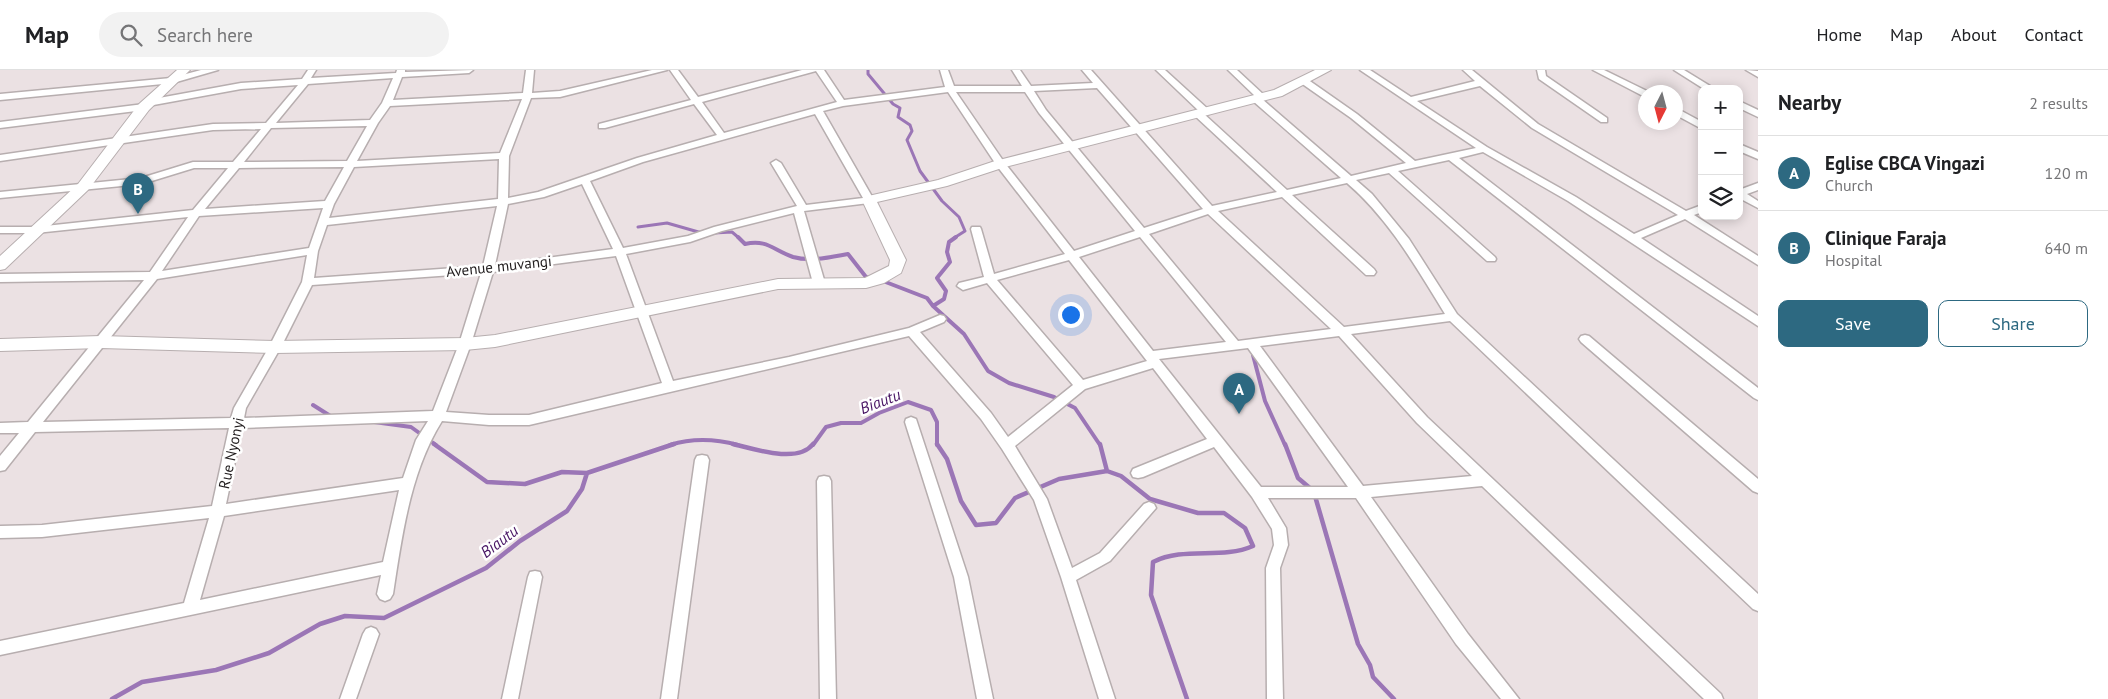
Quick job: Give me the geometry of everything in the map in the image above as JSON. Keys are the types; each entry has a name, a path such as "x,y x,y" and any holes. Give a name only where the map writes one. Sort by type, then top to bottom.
{"street":[{"path":"0,97 214,70"},
{"path":"0,466 153,276 196,214 268,124 304,83 312,70"},
{"path":"0,125 146,105 241,86 304,83 400,72 469,70"},
{"path":"385,594 408,484 425,437 438,416 465,344 488,269 503,202 504,156 527,97 530,70"},
{"path":"386,103 560,94 662,70"},
{"path":"674,70 721,135"},
{"path":"602,126 812,70"},
{"path":"820,70 842,103"},
{"path":"944,70 950,89 1000,164 1257,493 1280,528 1281,545 1273,568 1275,699"},
{"path":"1016,70 1042,111 1235,345"},
{"path":"1086,70 1210,210 1341,331 1422,420 1715,699"},
{"path":"1160,70 1283,193 1370,272"},
{"path":"1232,70 1258,98 1368,196 1405,242 1453,316 1758,604"},
{"path":"869,200 932,185 1000,164 1137,128 1278,93 1305,76 1325,70"},
{"path":"1364,70 1484,149 1572,199 1633,238 1758,322"},
{"path":"1467,70 1480,83 1535,126 1684,214 1758,261"},
{"path":"1541,70 1542,77 1604,120"},
{"path":"1597,70 1638,90"},
{"path":"1678,70 1704,85"},
{"path":"1750,70 1758,74"},
{"name":"Rue Nyonyi","path":"190,608 218,511 240,408 275,347 308,282 313,251 329,204 386,103 400,72"},
{"path":"0,265 83,187 146,105 177,76"},
{"path":"1305,76 1414,166"},
{"path":"1410,100 1480,83"},
{"path":"323,222 503,202 540,196 640,160 721,135 842,103 950,89 1029,89 1100,85"},
{"path":"1743,104 1758,103"},
{"path":"1743,106 1758,114"},
{"path":"0,345 101,342 275,347 494,342 778,284 866,283 878,279 896,268 898,260 869,200 817,109"},
{"path":"1683,115 1698,124"},
{"path":"0,158 212,127 268,124 373,123"},
{"path":"1743,148 1758,156"},
{"path":"963,286 1071,256 1210,210 1349,178 1452,158 1484,149"},
{"path":"0,195 142,181 193,165 237,163 350,164 504,156"},
{"path":"1452,158 1758,395"},
{"path":"776,163 800,208 819,283"},
{"path":"1391,170 1491,259"},
{"path":"585,180 620,252 669,386"},
{"path":"1743,192 1758,186"},
{"path":"1743,196 1758,204"},
{"name":"Avenue muvangi","path":"308,282 488,269 620,252 690,239 718,229 800,208 869,200"},
{"path":"0,230 36,230 196,214 329,204"},
{"path":"1633,238 1698,209"},
{"path":"976,229 990,279 1081,386"},
{"path":"0,278 153,276 313,251"},
{"path":"1007,445 1081,386 1154,360 1235,345 1453,316"},
{"path":"0,428 238,423 334,418 438,416 489,420 529,420 912,331 940,319"},
{"path":"912,331 986,416 1032,483 1040,499 1068,577 1106,699"},
{"path":"1585,339 1758,487"},
{"path":"1252,344 1360,492 1462,639 1511,699"},
{"path":"911,422 961,577 985,699"},
{"path":"1138,473 1216,441"},
{"path":"669,699 702,460"},
{"path":"1257,493 1360,492 1486,480"},
{"path":"824,481 828,699"},
{"path":"0,532 42,531 218,511 408,484"},
{"path":"1068,577 1104,557 1149,508"},
{"path":"0,648 390,567"},
{"path":"510,699 535,578"},
{"path":"348,699 371,634"}],"waterway":[{"path":"868,70 868,74 893,104 900,108 898,117 910,125 912,131 907,140 920,171 942,201 959,217 965,231 954,238"},
{"path":"638,227 667,223 702,233"},
{"path":"714,233 732,232 739,238"},
{"path":"933,306 944,299 946,291 937,278 950,262 947,252 949,242 956,237"},
{"path":"739,238 745,244 765,244 793,257 807,259 848,254 866,277 871,278"},
{"path":"883,281 927,298 933,306"},
{"path":"933,306 964,334 988,371 1009,383 1054,397 1075,408 1100,445"},
{"path":"1253,355 1265,401 1285,445"},
{"name":"Biautu","path":"813,445 826,427 841,423 861,423 879,413 908,402 931,410 937,422 937,444"},
{"path":"313,405 332,417"},
{"path":"374,422 411,427 436,445"},
{"name":"Biautu","path":"673,444 704,440 738,445"},
{"path":"434,444 487,482 525,484 562,472 587,473"},
{"name":"Biautu","path":"587,473 673,444"},
{"name":"Biautu","path":"733,444 787,454 806,450 813,444"},
{"name":"Biautu","path":"937,444 947,459 961,501 976,525 996,523 1015,498 1059,479 1107,471"},
{"path":"1100,444 1107,471"},
{"path":"1285,444 1298,478 1311,489"},
{"name":"Biautu","path":"1107,471 1121,476 1150,499 1198,513 1224,513 1245,528 1253,546 1228,552 1165,557 1153,562 1151,595 1187,699"},
{"name":"Biautu","path":"112,699 142,682 216,670 269,653 320,624 345,616 384,618 486,568 520,541 567,511 582,489 587,473"},
{"path":"1315,496 1358,644 1370,665 1373,677 1394,699"}],"place":[{"name":"Clinique Faraja","path":"138,214"},
{"name":"Eglise CBCA Vingazi","path":"1239,414"}]}
